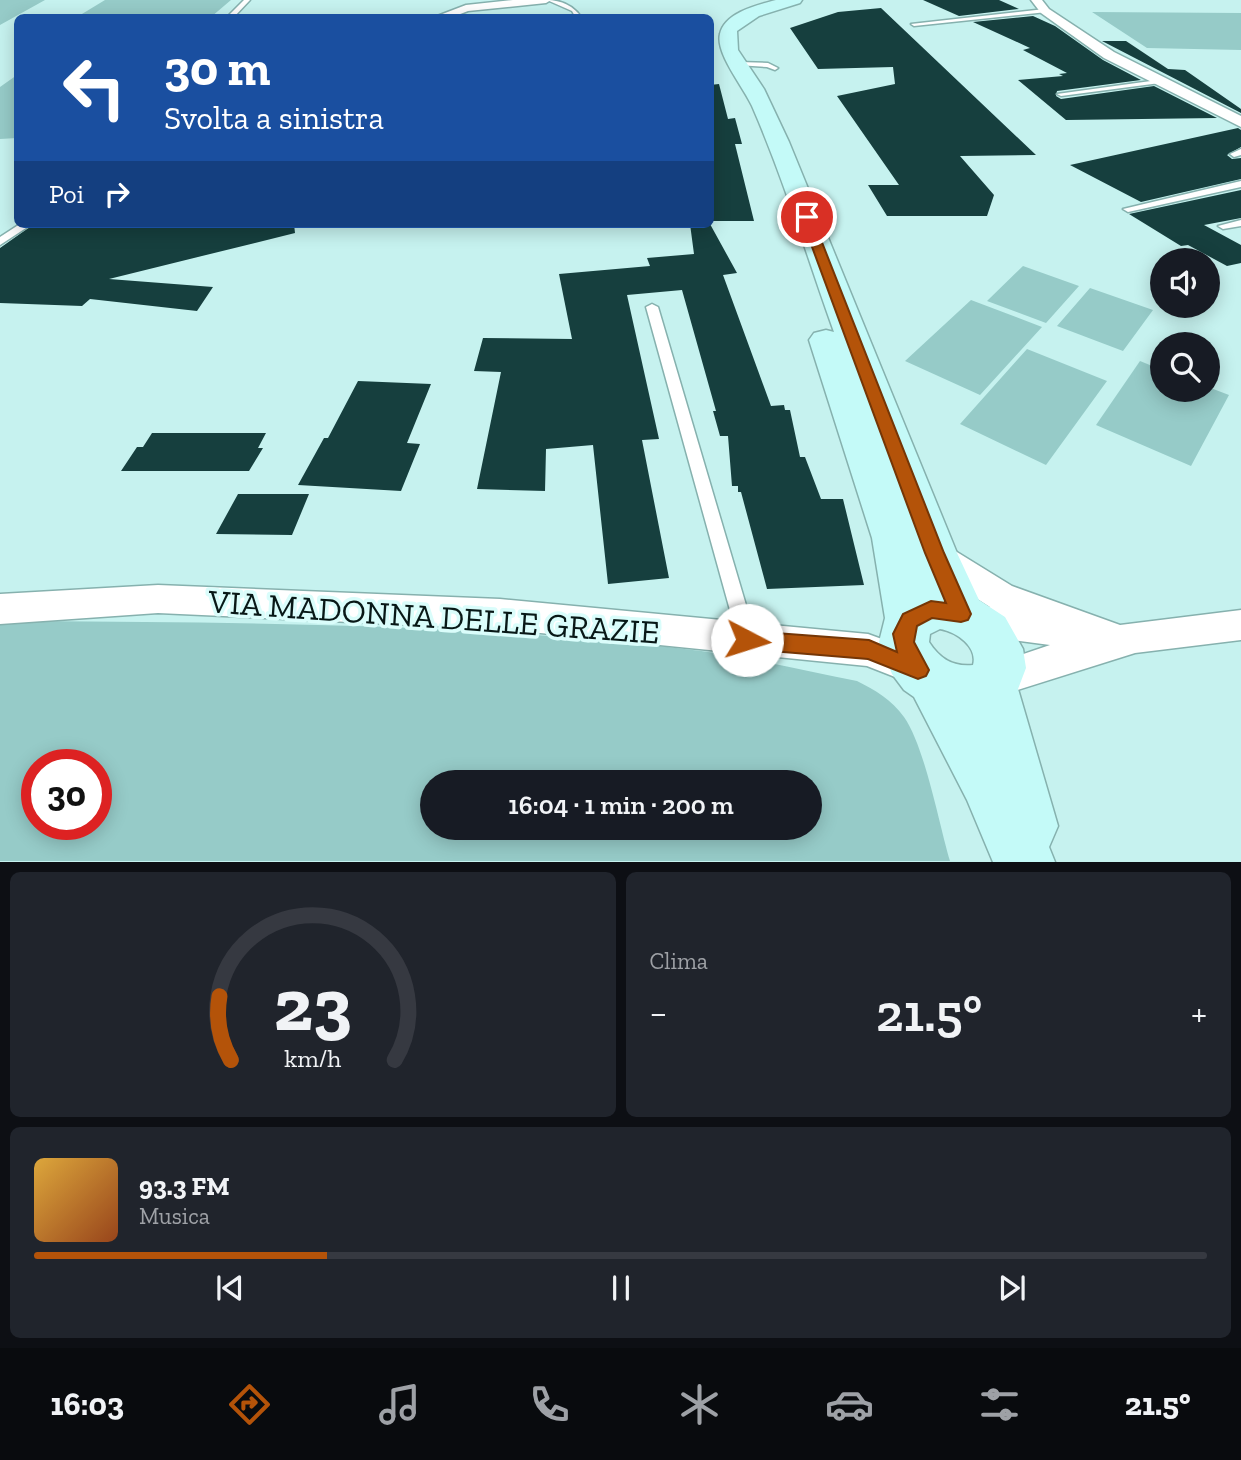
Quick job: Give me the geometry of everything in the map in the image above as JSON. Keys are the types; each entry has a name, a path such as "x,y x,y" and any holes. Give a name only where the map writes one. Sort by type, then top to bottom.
{"street":[{"path":"450,14 471,8 548,0"},
{"path":"714,38 725,19 740,11 776,0"},
{"path":"794,0 749,15 732,25 726,37 729,50 761,102 778,142 934,553 966,616 989,633 997,646 1001,665 993,682 1038,862"},
{"path":"1041,5 1109,55 1241,122"},
{"path":"714,50 725,63 744,102 894,538 907,651 987,780 1024,862"},
{"path":"934,553 971,582 1003,600 1121,636"},
{"name":"VIA MADONNA DELLE GRAZIE","path":"0,609 89,601 223,600 500,614 747,640 907,651"},
{"path":"907,651 931,610 1018,627 1121,636 1241,625"},
{"path":"907,651 944,687 967,691 978,690 993,682 1121,636"}],"lane":[{"path":"233,14 247,0"},
{"path":"548,0 574,10 576,14"},
{"path":"914,24 1041,5"},
{"path":"738,64 768,65 775,68"},
{"path":"1061,94 1158,82"},
{"path":"1128,209 1241,184"},
{"path":"1223,226 1241,223"},
{"path":"0,242 21,228"},
{"path":"652,307 747,640"}],"shaded area":[{"path":"0,0 45,0 20,14 14,14 14,17 0,25"},
{"path":"105,0 231,0 215,14 82,14"},
{"path":"1092,12 1241,13 1241,50 1147,48"},
{"path":"14,77 14,138 0,139 0,87"},
{"path":"1023,266 1079,286 1046,323 987,301"},
{"path":"1090,288 1150,309 1150,314 1123,351 1057,326"},
{"path":"971,300 1042,327 980,395 905,361"},
{"path":"1027,349 1107,381 1046,465 960,424"},
{"path":"1140,361 1150,365 1150,402 1220,402 1220,392 1229,395 1191,466 1096,425"},
{"path":"32,621 367,626 534,635 701,651 857,681 894,705 912,730 925,766 950,861 0,861 0,625"}],"building":[{"path":"923,0 999,0 1019,9 959,16"},
{"path":"881,8 1036,155 960,156 994,195 987,216 887,216 868,185 899,185 837,96 895,84 893,67 818,69 790,28 838,12"},
{"path":"1033,16 1055,26 1103,60 1141,80 1057,91 1056,96 1061,99 1154,86 1217,118 1066,120 1018,80 1063,76 1059,74 1067,73 1023,50 1030,48 973,22"},
{"path":"1102,41 1126,41 1168,69 1185,70 1241,109 1241,113"},
{"path":"719,84 728,119 735,118 742,144 735,144 754,221 714,221 714,85"},
{"path":"1238,128 1241,130 1241,147 1227,155 1232,159 1241,158 1241,179 1141,202 1070,165"},
{"path":"1241,190 1241,218 1204,225 1241,245 1241,263 1227,266 1220,262 1220,248 1181,246 1129,214"},
{"path":"28,228 294,228 295,233 109,279 213,287 197,311 90,299 82,306 0,303 0,248"},
{"path":"691,228 712,228 737,273 723,275 771,406 784,405 785,410 790,410 800,457 805,457 821,499 843,499 864,585 767,589 741,492 738,492 738,486 732,486 728,436 720,436 713,411 716,411 682,290 627,295 659,439 642,440 669,578 608,584 593,445 546,449 545,491 477,489 501,372 474,371 483,338 572,339 559,274 650,266 647,258 694,254"},
{"path":"358,381 431,384 407,443 420,444 401,491 298,485 324,438 328,438"},
{"path":"152,433 266,433 258,448 263,448 249,471 121,471 137,447 143,447"},
{"path":"238,494 309,494 292,535 216,534"}],"route":[{"path":"747,640 869,650 918,670 904,643 904,634 910,620 915,615 931,610 950,610 961,614 934,553 807,217"}]}
